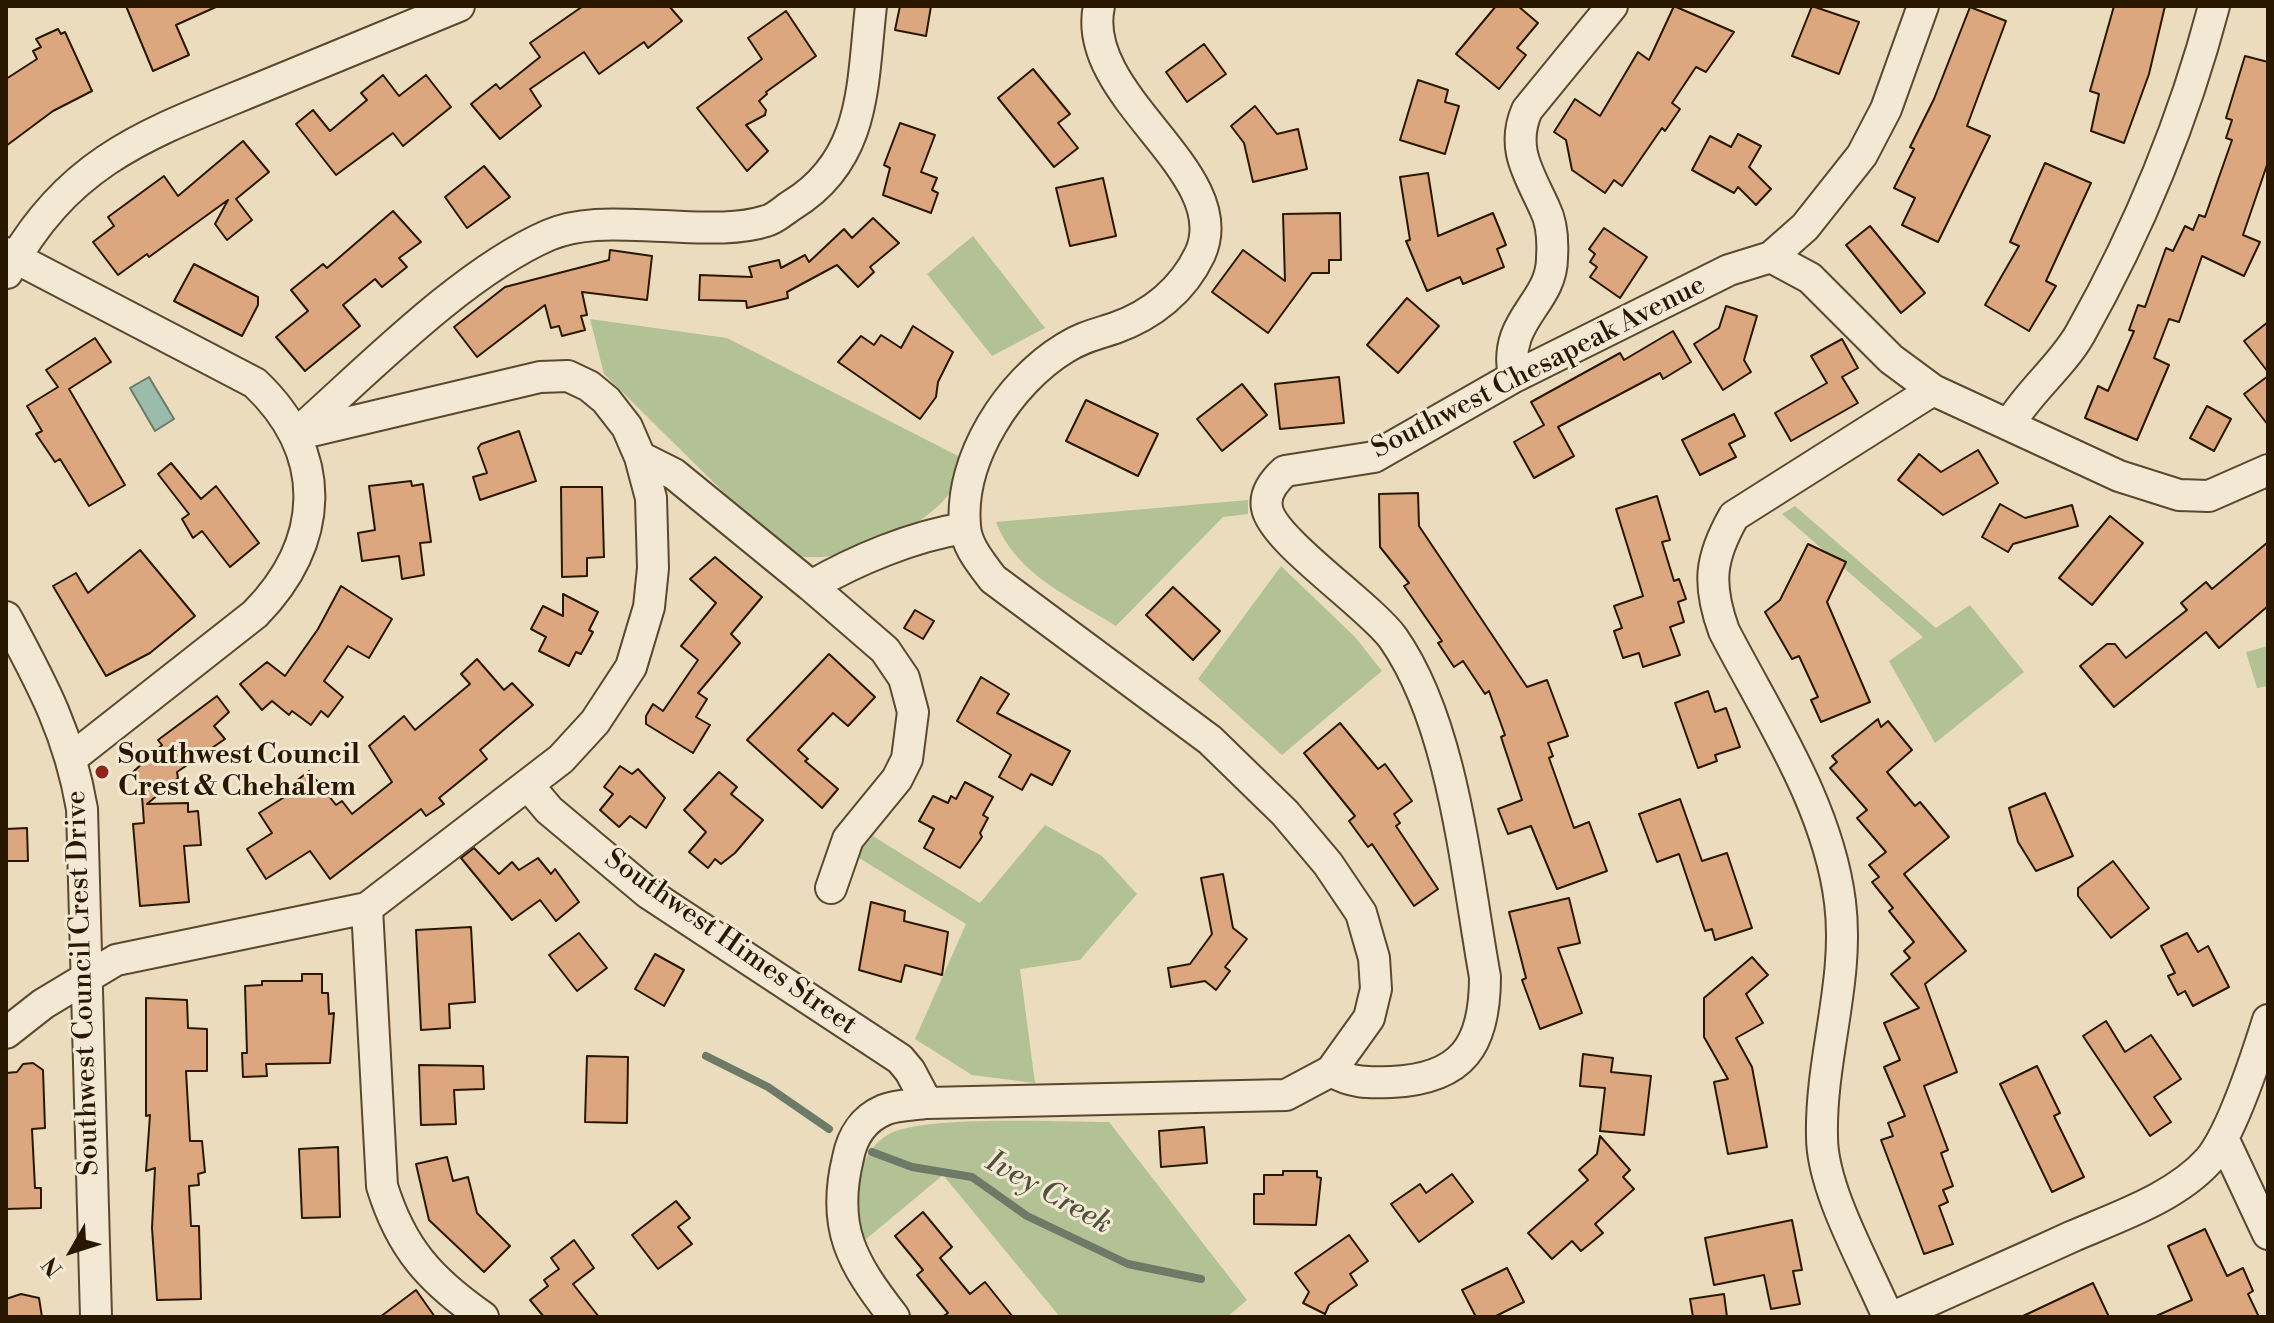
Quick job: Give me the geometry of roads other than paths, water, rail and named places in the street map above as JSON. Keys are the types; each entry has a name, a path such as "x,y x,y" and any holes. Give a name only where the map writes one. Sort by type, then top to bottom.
{"street":[{"path":"73,757 255,614 290,571 310,513 309,478 295,435 270,397 242,374 9,262 63,194 117,151 166,127 459,6"},
{"path":"295,435 398,343 491,268 551,234 599,224 709,227 767,221 806,197 834,168 856,127 871,6"},
{"path":"894,1317 860,1273 842,1227 841,1187 851,1142 866,1121 885,1109 927,1103 1286,1095 1331,1071 1369,1018 1376,989 1374,958 1361,913 1328,864 1285,813 1210,740 993,579 975,556 965,528 971,473 980,452 1027,377 1063,349 1091,333 1116,328 1161,305 1178,290 1200,253 1205,235 1200,196 1123,90 1102,53 1096,18 1099,6"},
{"path":"1514,377 1510,360 1513,338 1553,263 1546,210 1523,168 1522,123 1527,110 1612,6"},
{"name":"Southwest Chesapeak Avenue","path":"1331,1071 1349,1082 1375,1082 1431,1077 1451,1068 1468,1054 1480,1027 1485,1008 1485,977 1444,756 1416,676 1378,621 1278,529 1267,509 1267,499 1276,480 1285,471 1374,457 1514,377 1729,270 1771,257 1805,227 1862,155 1886,109 1923,6"},
{"path":"2009,425 2024,401 2079,337 2143,209 2191,81 2214,6"},
{"path":"1771,257 1810,278 1891,359 1933,390 2119,476 2179,495 2209,496 2268,470"},
{"path":"6,1033 89,974 128,957 367,908 561,759 595,722 631,667 649,607 653,568 651,498 640,457 627,427 606,400 589,386 568,376 506,383 295,435"},
{"path":"1933,390 1734,516 1719,543 1712,573 1714,603 1724,631 1811,799 1834,863 1841,904 1840,964 1821,1137 1826,1174 1891,1317 2174,1188 2210,1159 2223,1138 2268,1020"},
{"path":"640,457 674,474 811,586 891,657 904,678 913,712 907,759 897,779 848,839 831,888"},
{"path":"811,586 836,571 932,535 965,528"},
{"name":"Southwest Council Crest Drive","path":"6,617 48,694 73,757 82,809 89,974 96,1317"},
{"name":"Southwest Himes Street","path":"528,785 549,810 648,893 900,1059 927,1103"},
{"path":"367,908 382,1186 391,1214 414,1258 430,1275 483,1317"},
{"path":"2223,1138 2268,1234"}],"waterway":[{"name":"Ivey Creek","path":"706,1056 768,1087 829,1129"},
{"name":"Ivey Creek","path":"872,1152 912,1167 972,1177 1027,1216 1128,1264 1201,1279"}],"place":[{"name":"Southwest Council Crest & Chehalem","path":"102,772"}]}
